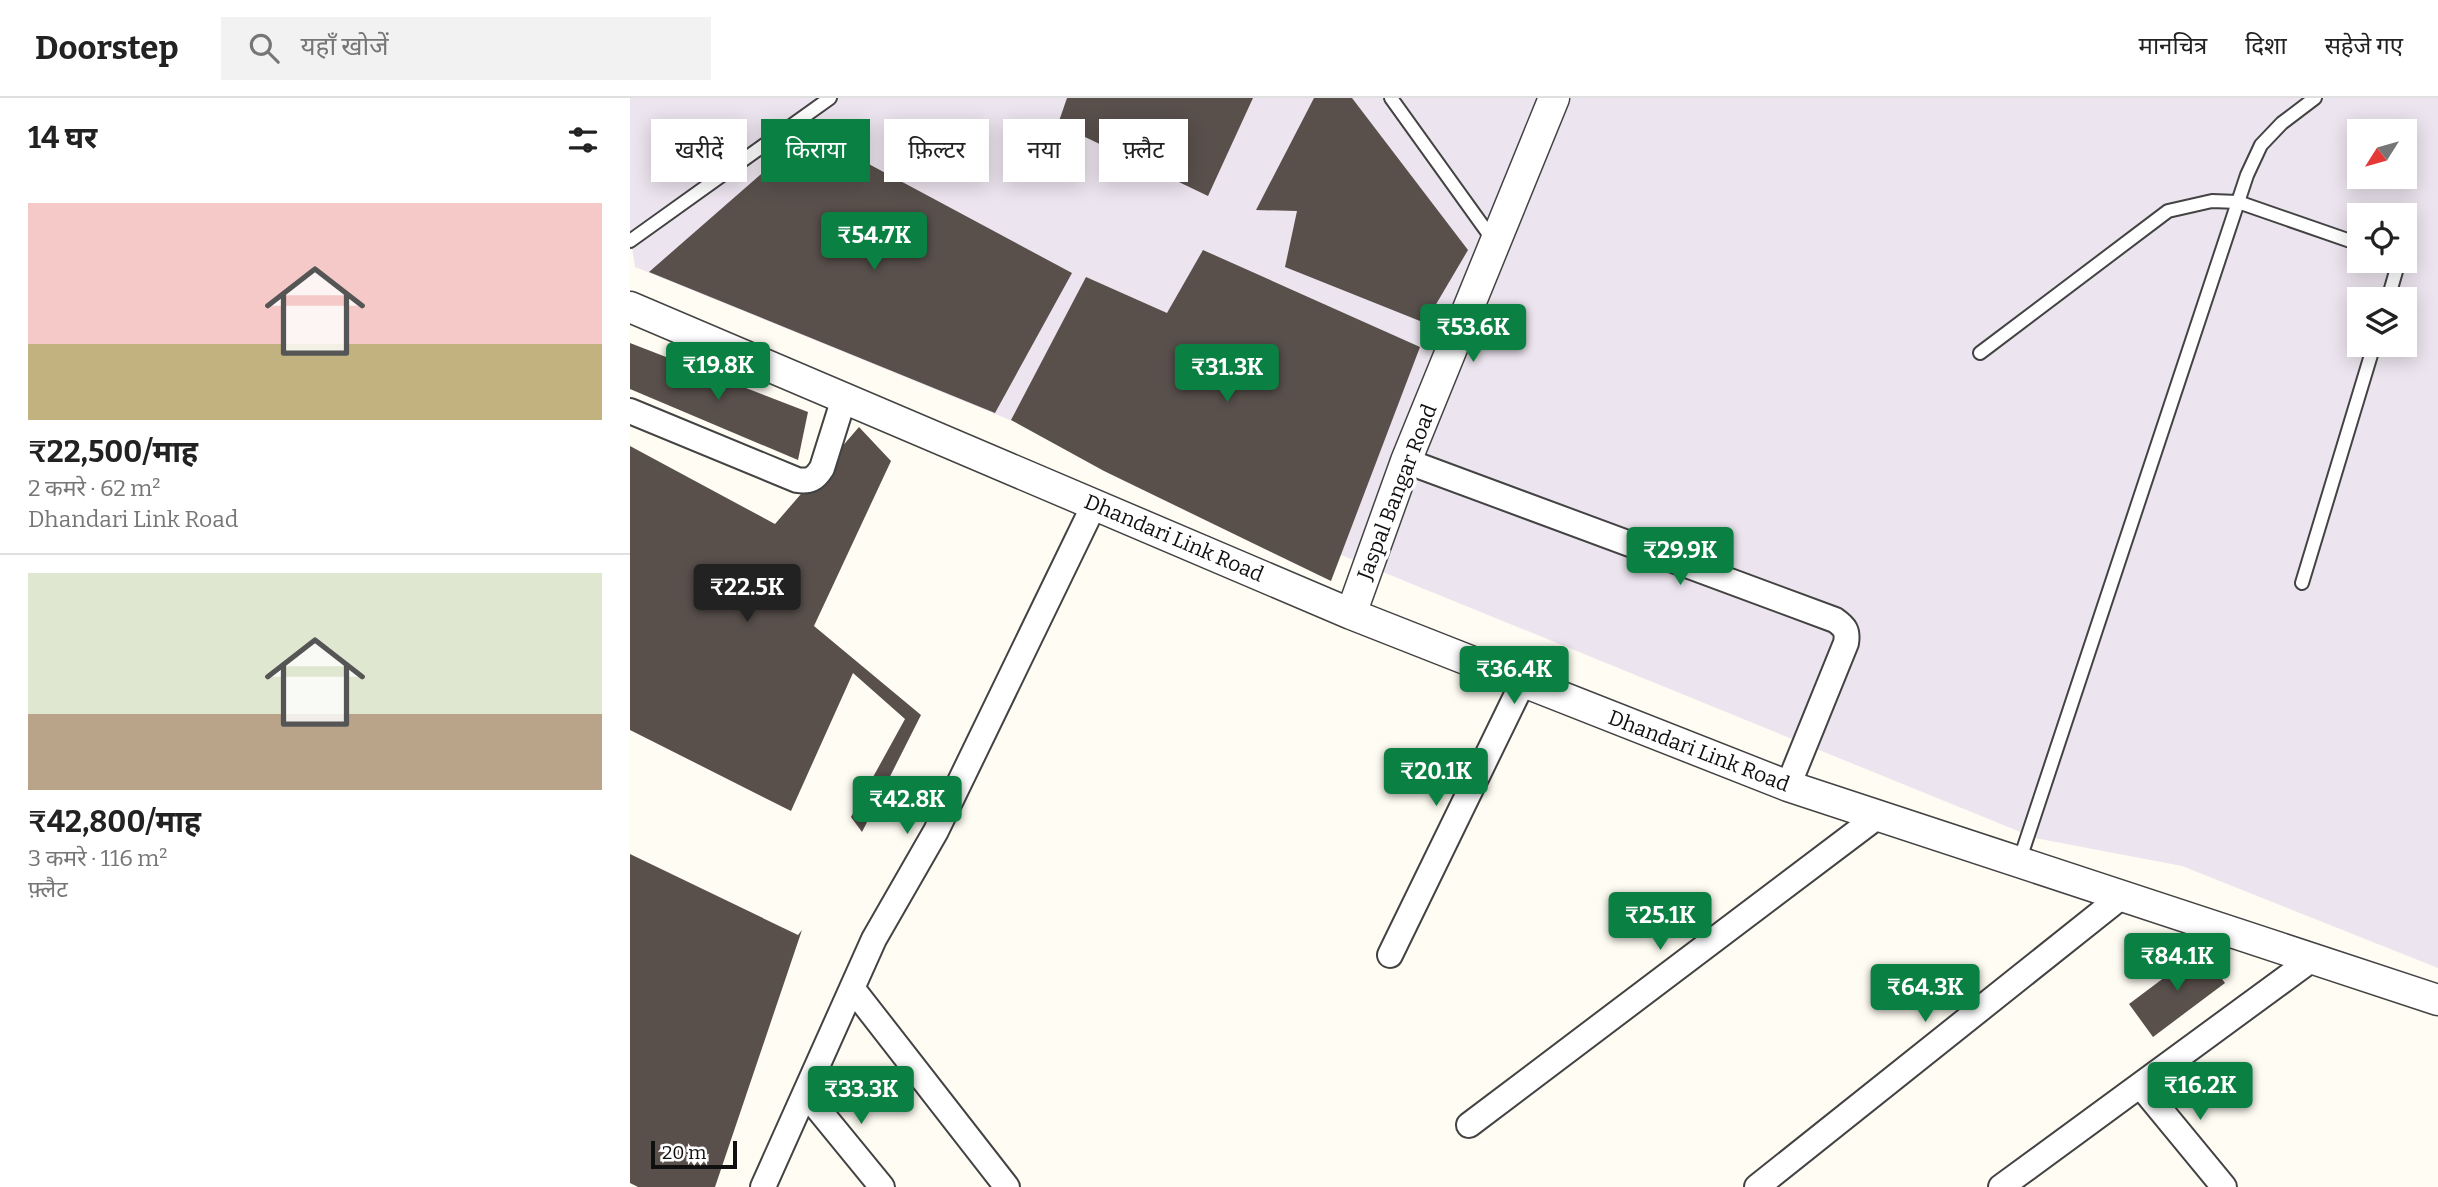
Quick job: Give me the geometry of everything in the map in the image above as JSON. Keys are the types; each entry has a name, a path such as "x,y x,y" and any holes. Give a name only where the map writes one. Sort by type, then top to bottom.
{"street":[{"name":"Jaspal Bangar Road","path":"1351,614 1406,461 1554,98"},
{"name":"Dhandari Link Road","path":"630,307 1351,614 1788,786 2438,1000"},
{"path":"630,411 797,480 808,482 815,478 822,468 844,398"},
{"path":"1406,461 1822,615 1844,627 1847,634 1846,643 1788,786"},
{"path":"763,1187 874,939 936,831 1094,505"},
{"path":"1390,955 1523,682"},
{"path":"1469,1125 1878,816"},
{"path":"1756,1187 2122,896"},
{"path":"2001,1187 2312,959"},
{"path":"852,988 1007,1187"},
{"path":"2140,1085 2223,1187"},
{"path":"805,1093 882,1187"}],"lane":[{"path":"630,241 830,98"},
{"path":"1391,98 1495,242"},
{"path":"2020,862 2247,175 2261,145 2282,123 2315,98"},
{"path":"1980,353 2168,211 2212,201 2238,202 2347,240"},
{"path":"2302,583 2370,357"}],"shaded area":[{"path":"630,98 2438,98 2438,968 2182,866 2035,838 635,267 630,234"}],"building":[{"path":"1067,98 1253,98 1208,196 1179,182 1188,182 1188,119 1099,119 1099,144 1085,137 1085,119 1060,119"},
{"path":"1314,98 1352,98 1468,250 1425,323 1285,267 1297,211 1256,210"},
{"path":"870,165 884,172 884,182 902,182 1072,273 995,413 649,272 761,174 761,182 870,182"},
{"path":"1203,250 1420,347 1331,581 1104,471 1011,420 1086,277 1167,313"},
{"path":"630,343 808,412 798,460 630,389"},
{"path":"859,427 891,461 814,626 921,715 862,832 851,817 905,719 853,673 791,811 630,730 630,446 775,524"},
{"path":"630,854 798,935 802,930 715,1187 638,1187 630,1183"},
{"path":"2201,950 2225,983 2153,1037 2129,1004"}]}
